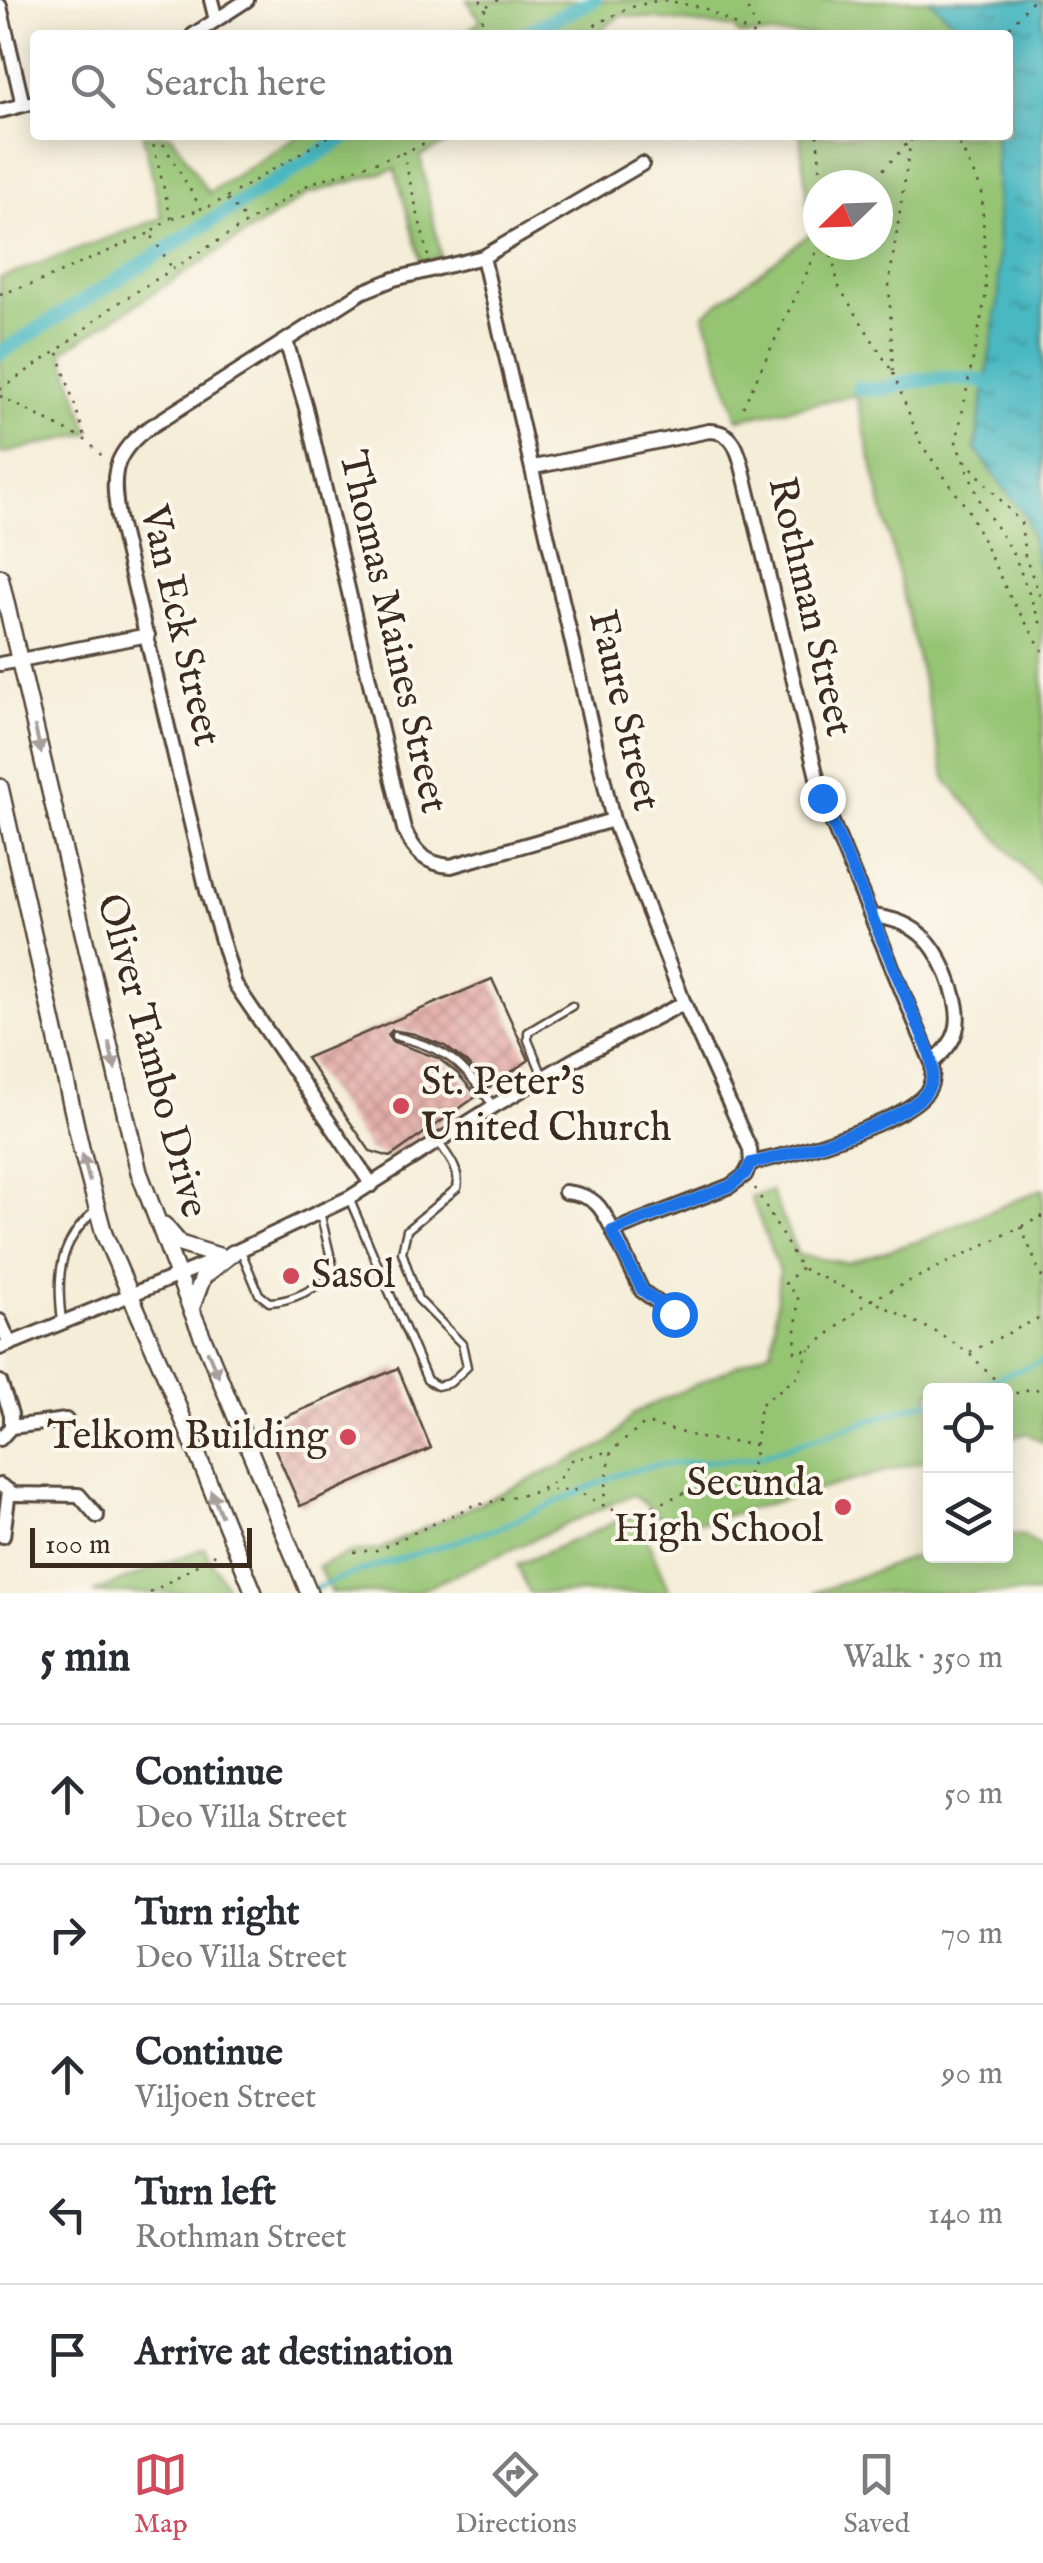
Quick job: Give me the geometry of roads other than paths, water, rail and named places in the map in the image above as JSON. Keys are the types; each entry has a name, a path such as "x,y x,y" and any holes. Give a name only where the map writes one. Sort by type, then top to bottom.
{"street":[{"path":"211,0 216,20"},
{"path":"201,30 247,0"},
{"path":"0,6 29,104 0,111"},
{"name":"Van Eck Street","path":"372,1185 234,984 207,892 118,517 116,469 121,454 144,432 331,309 394,279 483,257 642,164"},
{"name":"Faure Street","path":"483,257 613,820 684,1003 750,1149 748,1169"},
{"name":"Thomas Maines Street","path":"286,341 306,408 410,844 428,861 452,866 613,820"},
{"name":"Rothman Street","path":"534,467 719,431 728,436 739,454 822,798 932,1063 931,1084 924,1096 908,1107 859,1130 748,1169"},
{"name":"Oliver Tambo Drive","path":"0,577 139,1172 191,1310 306,1585"},
{"path":"0,664 148,635"},
{"name":"Oliver Tambo Drive","path":"0,787 104,1234 254,1593"},
{"path":"871,916 894,918 915,930 937,952 946,971 957,1002 958,1021 950,1045 932,1063"},
{"path":"0,1320 5,1346 232,1254 349,1198 494,1106 684,1003"},
{"path":"612,1231 730,1186 748,1169"},
{"path":"566,1192 596,1200 642,1290 674,1314"},
{"path":"151,1205 180,1244 232,1254"},
{"path":"191,1310 203,1277 232,1254"},
{"path":"0,1382 11,1428"},
{"path":"0,1439 11,1428 66,1420"},
{"path":"3,1536 4,1488 14,1494 79,1495 97,1516"}],"lane":[{"path":"544,1078 528,1032 572,1006"},
{"path":"395,1036 432,1044 458,1062 494,1106"},
{"path":"349,1198 427,1380 436,1386 450,1383 467,1368 467,1356 462,1344 418,1299 402,1252 407,1230 457,1188 454,1164 438,1142"},
{"path":"62,1322 60,1293 66,1246 74,1230 97,1209"},
{"path":"232,1254 258,1294 269,1302 317,1286 334,1272 320,1212"}],"water":[{"path":"929,0 1037,0 1043,4 1043,590 1027,519 975,449 999,294 995,140 1013,140 1013,30 962,30"}],"waterway":[{"path":"531,30 594,0"},
{"path":"0,353 341,140"},
{"path":"859,388 882,389 941,378 985,382"},
{"path":"983,1383 1043,1361"},
{"path":"312,1590 498,1528 617,1475 654,1465 754,1458 923,1403"}],"place":[{"name":"St. Peter's United Church","path":"401,1106"},
{"name":"Sasol","path":"291,1276"},
{"name":"Telkom Building","path":"348,1437"},
{"name":"Secunda High School","path":"843,1507"}]}
